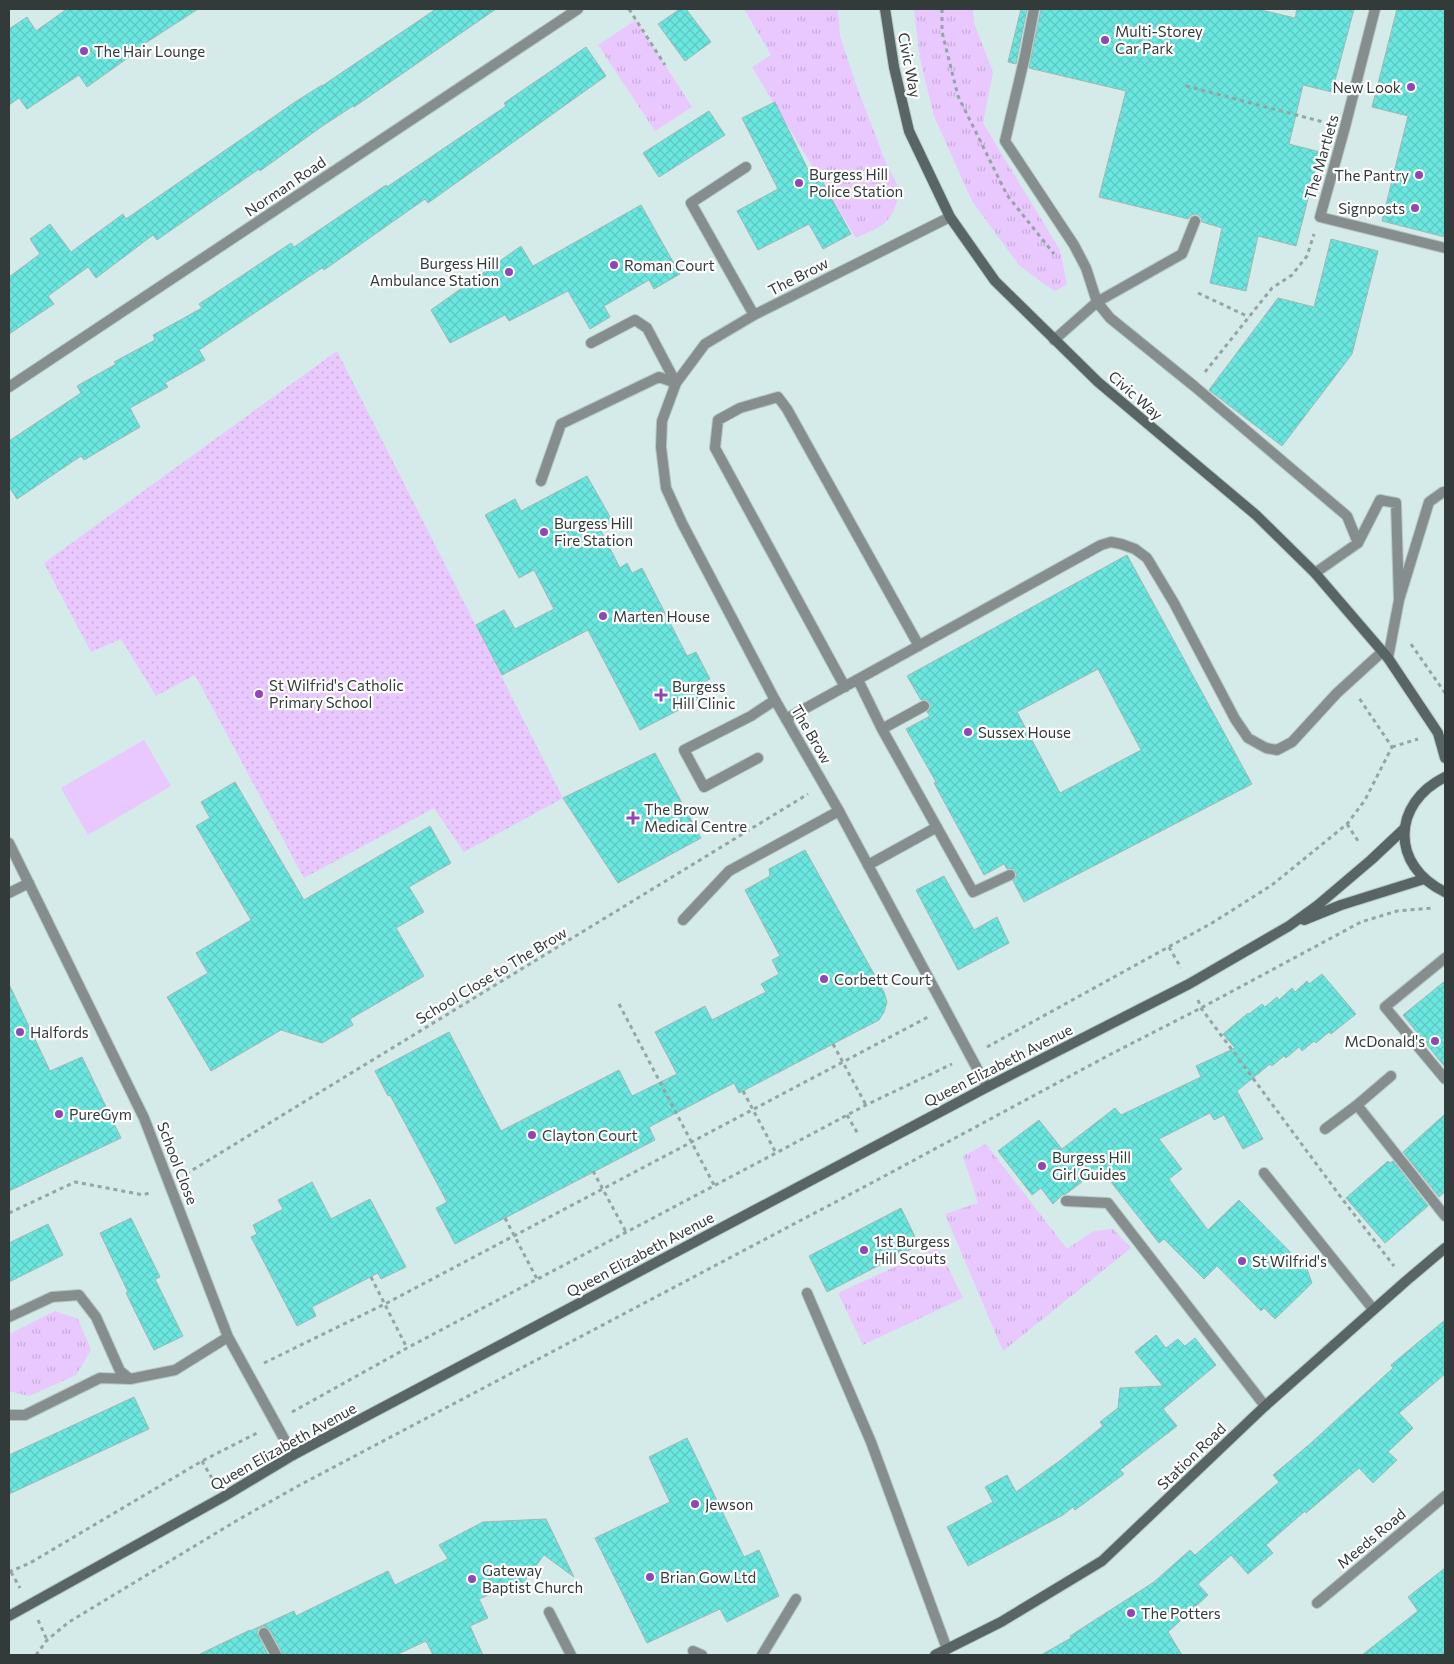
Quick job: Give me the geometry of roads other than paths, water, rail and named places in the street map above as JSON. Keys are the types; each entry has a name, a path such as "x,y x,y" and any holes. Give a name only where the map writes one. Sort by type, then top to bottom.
{"main road":[{"name":"Civic Way","path":"885,9 894,66 909,131 950,217 995,281 1098,382 1256,515 1315,573 1385,655 1438,733 1445,758"},
{"name":"Queen Elizabeth Avenue","path":"1445,778 1433,783 1419,796 1410,812 1405,828 1404,841 1408,856 1416,870 1433,886 1445,892"},
{"name":"Queen Elizabeth Avenue","path":"9,1616 223,1497 293,1455 987,1087 1189,984 1290,926 1326,899 1405,828"},
{"name":"Queen Elizabeth Avenue","path":"1290,926 1341,905 1424,879"},
{"name":"Station Road","path":"935,1655 1001,1622 1102,1561 1265,1406 1373,1309 1445,1248"}],"street":[{"name":"Norman Road","path":"9,387 578,9"},
{"path":"1034,9 1005,140 1074,245 1086,268 1097,302 1110,318 1194,386 1347,516 1358,543"},
{"name":"The Martlets","path":"1374,9 1345,127 1320,217 1445,248"},
{"path":"746,167 690,203 754,315"},
{"name":"The Brow","path":"950,217 754,315 705,344 676,383 662,421 661,447 666,488 682,523 775,700 839,811 987,1087"},
{"path":"1054,340 1097,302 1182,254 1195,221"},
{"path":"591,343 634,320 647,328 676,383"},
{"path":"541,481 561,424 659,377 676,383"},
{"path":"844,687 715,448 718,420 740,408 778,396 919,646"},
{"path":"786,719 1101,545 1111,542 1135,549 1147,558 1174,603 1235,719 1248,738 1266,748 1277,750 1292,742 1348,683 1385,655 1399,600 1429,502 1445,492"},
{"path":"1315,573 1358,543 1380,500 1396,503 1399,600"},
{"path":"858,680 882,729 974,892 1010,876"},
{"path":"758,758 704,786 684,750 751,716 775,700"},
{"path":"882,729 924,706"},
{"path":"683,920 729,871 839,811"},
{"path":"868,865 936,827"},
{"name":"School Close","path":"9,843 144,1118 171,1184 228,1337 293,1455"},
{"path":"9,893 29,883"},
{"path":"1445,958 1385,1008 1445,1079"},
{"path":"1325,1130 1391,1076"},
{"path":"1356,1105 1445,1216"},
{"path":"1264,1174 1373,1309"},
{"path":"1066,1200 1108,1203 1265,1406"},
{"path":"807,1293 871,1442 947,1648"},
{"path":"9,1317 52,1297 79,1296 96,1317 120,1372 130,1379"},
{"path":"9,1414 25,1415 100,1378 130,1379 174,1370 228,1337"},
{"name":"Meeds Road","path":"1316,1603 1445,1496"},
{"path":"762,1655 796,1599"},
{"path":"549,1612 571,1655"},
{"path":"264,1632 276,1655"}],"place":[{"name":"Multi-Storey Car Park","path":"1105,40"},
{"name":"The Hair Lounge","path":"84,51"},
{"name":"New Look","path":"1411,87"},
{"name":"The Pantry","path":"1419,175"},
{"name":"Burgess Hill Police Station","path":"799,183"},
{"name":"Signposts","path":"1415,208"},
{"name":"Roman Court","path":"614,265"},
{"name":"Burgess Hill Ambulance Station","path":"509,272"},
{"name":"Burgess Hill Fire Station","path":"544,532"},
{"name":"Marten House","path":"603,616"},
{"name":"St Wilfrid's Catholic Primary School","path":"259,694"},
{"name":"Burgess Hill Clinic","path":"661,695"},
{"name":"Sussex House","path":"968,732"},
{"name":"The Brow Medical Centre","path":"633,818"},
{"name":"Corbett Court","path":"824,979"},
{"name":"Halfords","path":"20,1032"},
{"name":"McDonald's","path":"1435,1041"},
{"name":"PureGym","path":"59,1114"},
{"name":"Clayton Court","path":"532,1135"},
{"name":"Burgess Hill Girl Guides","path":"1042,1166"},
{"name":"1st Burgess Hill Scouts","path":"864,1250"},
{"name":"St Wilfrid's","path":"1242,1261"},
{"name":"Jewson","path":"695,1504"},
{"name":"Brian Gow Ltd","path":"650,1577"},
{"name":"Gateway Baptist Church","path":"472,1579"},
{"name":"The Potters","path":"1131,1613"}]}
